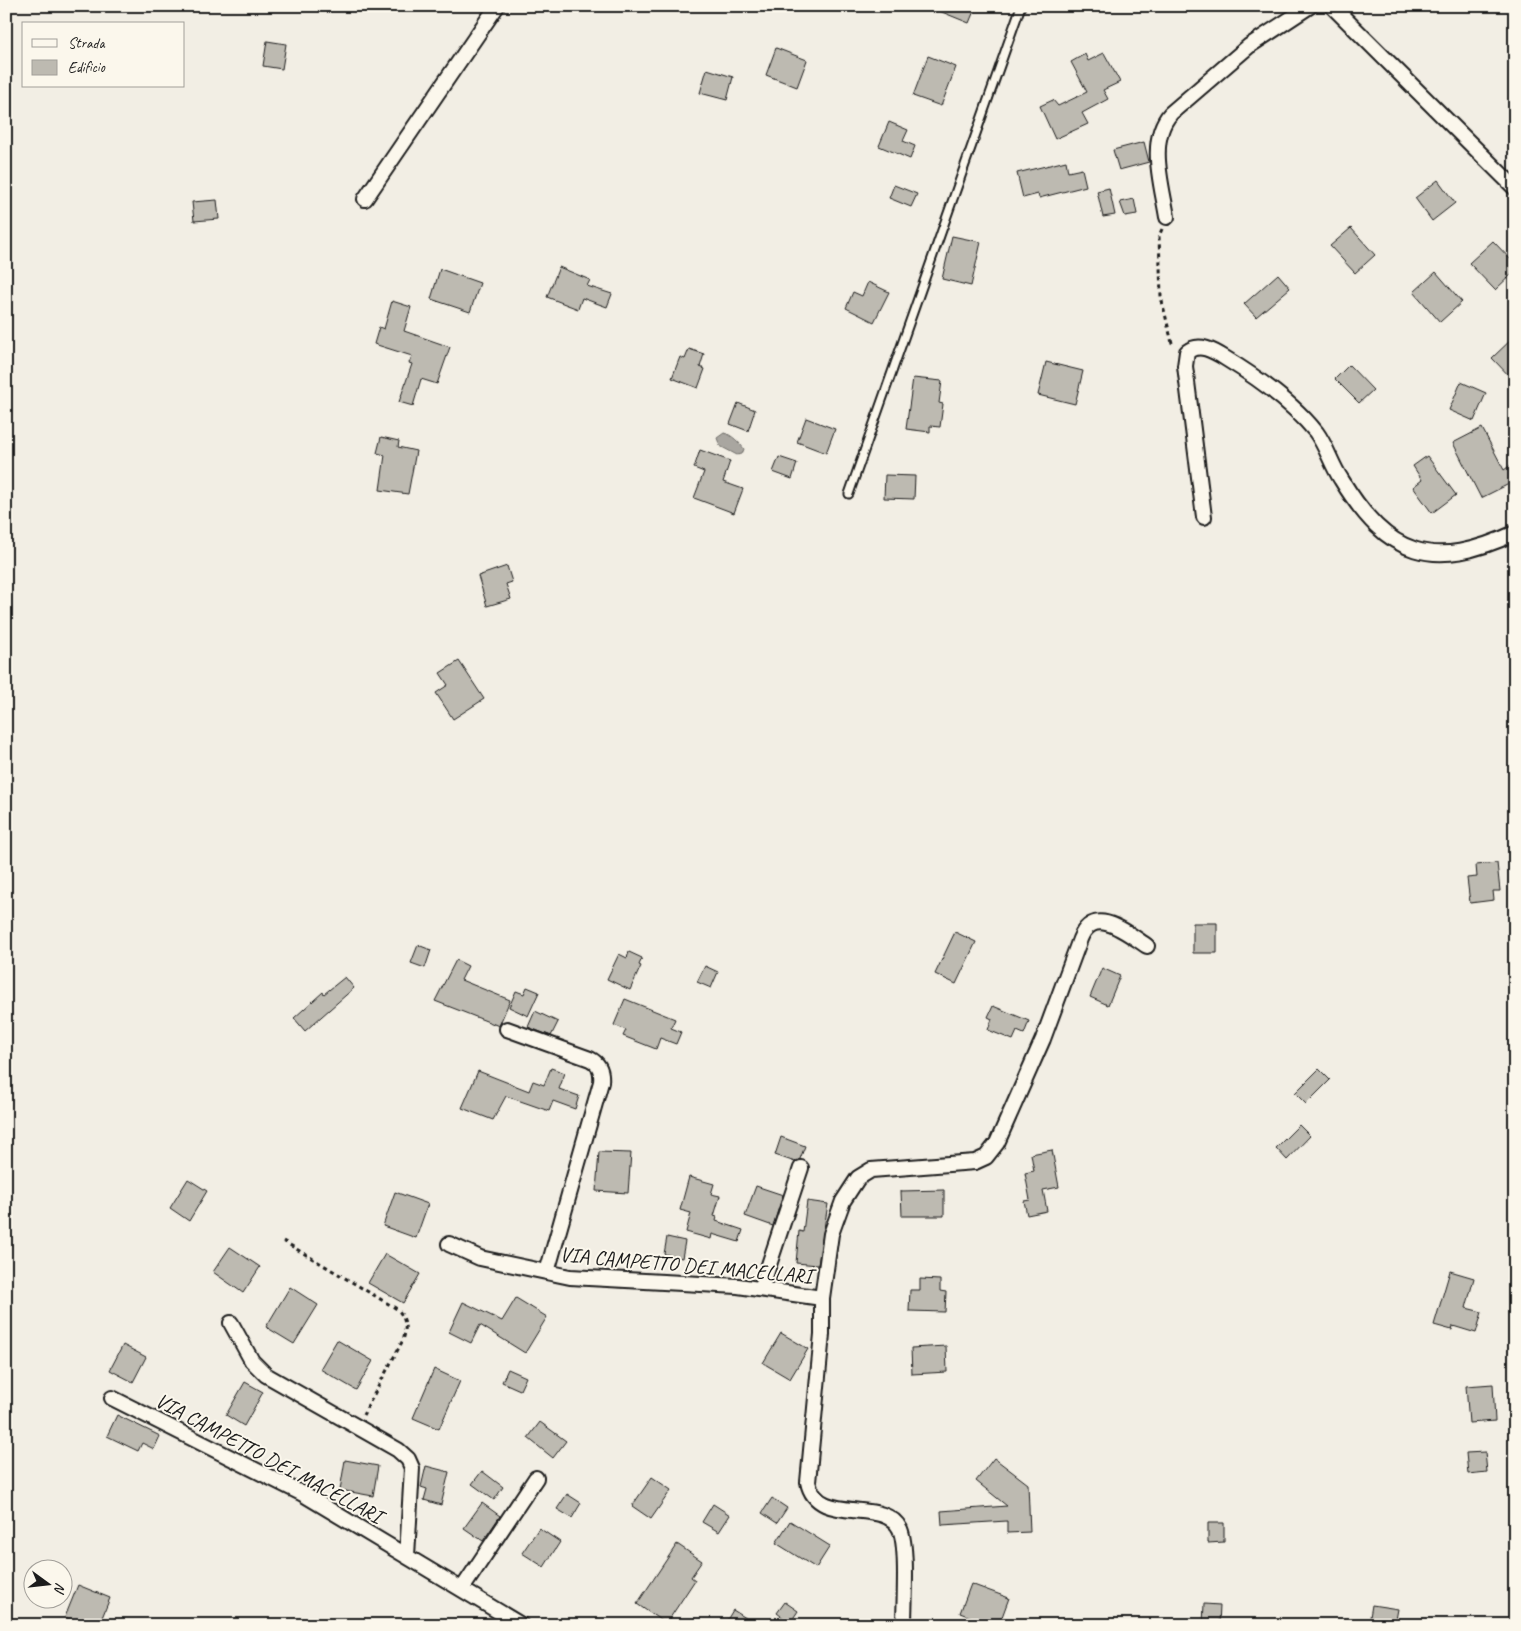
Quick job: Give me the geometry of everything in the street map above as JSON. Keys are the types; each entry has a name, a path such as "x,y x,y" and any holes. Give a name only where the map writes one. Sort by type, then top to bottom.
{"street":[{"path":"365,199 497,6"},
{"path":"1167,217 1157,143 1164,122 1171,113 1243,51 1310,6"},
{"path":"1332,6 1515,188"},
{"path":"1204,517 1185,366 1187,352 1199,347 1212,351 1249,374 1282,398 1320,438 1340,478 1359,506 1382,530 1407,548 1427,554 1453,554 1515,533"},
{"name":"VIA CAMPETTO DEI MACELLARI","path":"904,1625 903,1542 897,1524 884,1516 824,1504 813,1495 809,1485 808,1464 822,1334 822,1298 834,1222 843,1201 858,1178 875,1168 975,1162 986,1157 993,1150 1036,1056 1086,927 1096,922 1107,923 1148,946"},
{"name":"VIA CAMPETTO DEI MACELLARI","path":"507,1029 590,1059 597,1064 601,1072 601,1082 547,1272"},
{"path":"761,1289 801,1168"},
{"name":"VIA CAMPETTO DEI MACELLARI","path":"449,1244 480,1258 583,1278 724,1285 822,1298"},
{"name":"VIA CAMPETTO DEI MACELLARI","path":"230,1322 252,1361 266,1375 398,1450 410,1463 407,1556"},
{"name":"VIA CAMPETTO DEI MACELLARI","path":"112,1398 303,1494 521,1625"},
{"path":"462,1589 536,1478"}],"lane":[{"path":"849,494 1021,6"}],"path":[{"path":"1167,217 1159,236 1161,297 1172,343 1187,352"},
{"path":"284,1241 397,1309 404,1318 406,1326 403,1340 357,1426"}],"shaded area":[{"path":"724,433 740,444 744,449 742,454 737,455 720,446 717,438"}],"building":[{"path":"927,6 976,6 969,23"},
{"path":"267,41 286,44 282,69 263,66"},
{"path":"776,48 807,60 797,87 766,75"},
{"path":"1104,53 1120,82 1103,90 1108,99 1082,113 1088,124 1055,139 1040,106 1053,100 1058,106 1087,92 1071,62 1085,54 1088,61"},
{"path":"928,56 956,67 941,106 913,96"},
{"path":"707,69 733,77 727,100 700,93"},
{"path":"889,122 908,130 903,141 915,146 910,159 879,146"},
{"path":"1144,142 1149,162 1119,170 1113,150"},
{"path":"1066,161 1068,172 1082,169 1086,186 1039,198 1038,194 1023,198 1017,173"},
{"path":"1438,180 1455,203 1432,221 1415,198"},
{"path":"894,185 917,194 911,207 889,198"},
{"path":"1109,188 1115,215 1103,217 1097,191"},
{"path":"1134,199 1137,214 1125,216 1120,202"},
{"path":"217,200 219,219 194,221 192,202"},
{"path":"1351,228 1375,255 1355,273 1330,246"},
{"path":"952,236 981,242 971,286 942,279"},
{"path":"1493,241 1515,264 1515,271 1495,290 1469,263"},
{"path":"559,267 590,280 587,286 612,294 607,307 582,298 578,309 547,297"},
{"path":"440,269 480,283 470,312 431,299"},
{"path":"1436,272 1462,302 1440,322 1414,292"},
{"path":"1278,274 1290,288 1256,317 1244,304"},
{"path":"868,282 889,292 874,322 846,308 853,292 862,296"},
{"path":"392,301 411,307 404,331 450,347 437,384 421,379 413,406 399,402 412,364 409,363 412,356 374,344 379,327 384,329"},
{"path":"1515,336 1515,382 1492,358"},
{"path":"689,349 704,354 700,367 705,369 698,388 672,378 680,357 685,359"},
{"path":"1046,362 1083,371 1075,404 1038,395"},
{"path":"1349,365 1373,390 1359,403 1335,379"},
{"path":"913,378 942,381 939,403 943,404 940,427 930,426 930,432 906,429"},
{"path":"1461,382 1486,393 1474,421 1449,410"},
{"path":"738,403 755,410 748,431 730,424"},
{"path":"806,418 835,429 826,453 797,442"},
{"path":"1482,428 1504,470 1515,462 1515,481 1481,498 1453,443"},
{"path":"381,437 399,441 398,447 416,451 408,494 380,490 385,455 377,453"},
{"path":"700,450 730,461 723,482 743,489 734,513 694,498 704,472 694,468"},
{"path":"1427,456 1456,495 1432,513 1413,487 1422,480 1413,466"},
{"path":"779,457 797,463 792,479 773,472"},
{"path":"885,475 915,476 914,499 884,498"},
{"path":"507,566 512,582 506,584 511,599 487,606 478,576"},
{"path":"459,661 484,699 453,719 436,693 448,685 440,673"},
{"path":"1497,863 1500,891 1493,891 1494,900 1470,903 1467,878 1477,877 1476,865"},
{"path":"1193,923 1217,923 1217,953 1193,953"},
{"path":"955,932 976,942 956,984 935,974"},
{"path":"418,945 431,950 425,968 411,963"},
{"path":"629,952 642,958 639,965 641,966 630,990 607,979 619,954 627,958"},
{"path":"456,960 468,966 461,980 510,1000 499,1026 435,1001"},
{"path":"705,966 718,972 711,988 697,982"},
{"path":"1102,968 1120,976 1108,1005 1090,997"},
{"path":"345,977 354,988 305,1031 294,1018 323,992 324,994"},
{"path":"527,987 539,992 528,1016 509,1007 516,991 524,994"},
{"path":"625,999 675,1019 671,1028 681,1032 676,1044 660,1038 656,1049 623,1036 626,1030 614,1025"},
{"path":"993,1006 1029,1021 1024,1034 1017,1031 1013,1040 988,1030 992,1019 988,1017"},
{"path":"535,1011 558,1022 551,1036 528,1027"},
{"path":"551,1068 565,1073 559,1089 579,1096 575,1109 553,1101 549,1111 506,1096 493,1120 462,1108 478,1071 529,1091 533,1081 544,1085"},
{"path":"1319,1069 1330,1080 1306,1104 1295,1093"},
{"path":"1299,1125 1310,1136 1287,1160 1276,1148"},
{"path":"781,1137 805,1146 800,1159 795,1162 775,1155"},
{"path":"1052,1150 1059,1187 1043,1190 1047,1211 1027,1215 1024,1201 1030,1200 1025,1173 1034,1171 1031,1154"},
{"path":"599,1152 631,1153 628,1193 596,1191"},
{"path":"689,1177 714,1184 711,1194 720,1196 714,1216 717,1217 716,1221 743,1230 739,1242 712,1234 711,1239 686,1232 691,1213 680,1210"},
{"path":"188,1179 207,1191 189,1221 170,1208"},
{"path":"756,1186 783,1195 773,1226 745,1216"},
{"path":"944,1190 944,1216 902,1216 901,1191"},
{"path":"395,1192 428,1204 416,1238 383,1226"},
{"path":"807,1201 828,1204 818,1265 796,1263 799,1231 803,1232"},
{"path":"667,1237 685,1241 682,1258 664,1254"},
{"path":"230,1247 260,1267 243,1293 213,1272"},
{"path":"385,1254 420,1274 403,1303 368,1283"},
{"path":"1450,1271 1474,1278 1466,1308 1482,1312 1476,1333 1453,1326 1452,1330 1434,1325"},
{"path":"920,1279 940,1280 940,1291 946,1292 945,1312 909,1311 910,1290 920,1290"},
{"path":"290,1287 318,1305 294,1344 266,1327"},
{"path":"516,1298 547,1317 525,1353 480,1325 471,1343 449,1332 463,1302 502,1321"},
{"path":"781,1333 808,1349 790,1379 763,1363"},
{"path":"337,1340 373,1361 356,1390 320,1369"},
{"path":"123,1345 146,1357 133,1382 110,1370"},
{"path":"946,1346 947,1372 912,1374 911,1348"},
{"path":"434,1369 460,1381 439,1429 413,1418"},
{"path":"508,1369 526,1377 520,1390 502,1382"},
{"path":"245,1382 263,1392 244,1426 226,1415"},
{"path":"1493,1384 1495,1421 1469,1423 1466,1386"},
{"path":"117,1415 160,1436 154,1449 142,1443 138,1451 107,1436"},
{"path":"540,1422 566,1441 553,1458 528,1438"},
{"path":"1485,1452 1487,1472 1468,1474 1466,1453"},
{"path":"994,1458 1028,1484 1030,1532 1007,1533 1007,1521 942,1525 941,1511 1007,1506 976,1481"},
{"path":"345,1460 378,1466 373,1496 340,1490"},
{"path":"426,1466 449,1472 441,1505 424,1500 427,1489 421,1487"},
{"path":"482,1471 503,1487 494,1500 472,1484"},
{"path":"652,1477 671,1490 651,1519 632,1506"},
{"path":"567,1494 581,1503 572,1518 557,1509"},
{"path":"772,1498 787,1508 777,1523 762,1513"},
{"path":"482,1503 500,1516 483,1541 464,1528"},
{"path":"713,1504 730,1515 719,1532 702,1522"},
{"path":"790,1521 830,1546 816,1568 776,1543"},
{"path":"1208,1523 1224,1523 1224,1542 1208,1543"},
{"path":"539,1528 560,1542 544,1567 522,1553"},
{"path":"677,1544 702,1561 691,1577 695,1580 666,1624 637,1604"},
{"path":"971,1584 1009,1598 999,1625 991,1625 960,1613"},
{"path":"78,1585 110,1598 99,1625 84,1625 65,1617 69,1608 72,1608 72,1600"},
{"path":"785,1602 798,1611 790,1623 777,1613"},
{"path":"1204,1604 1220,1605 1219,1625 1203,1625"},
{"path":"1372,1605 1398,1609 1395,1625 1369,1623"},
{"path":"733,1610 757,1625 724,1625"}]}
